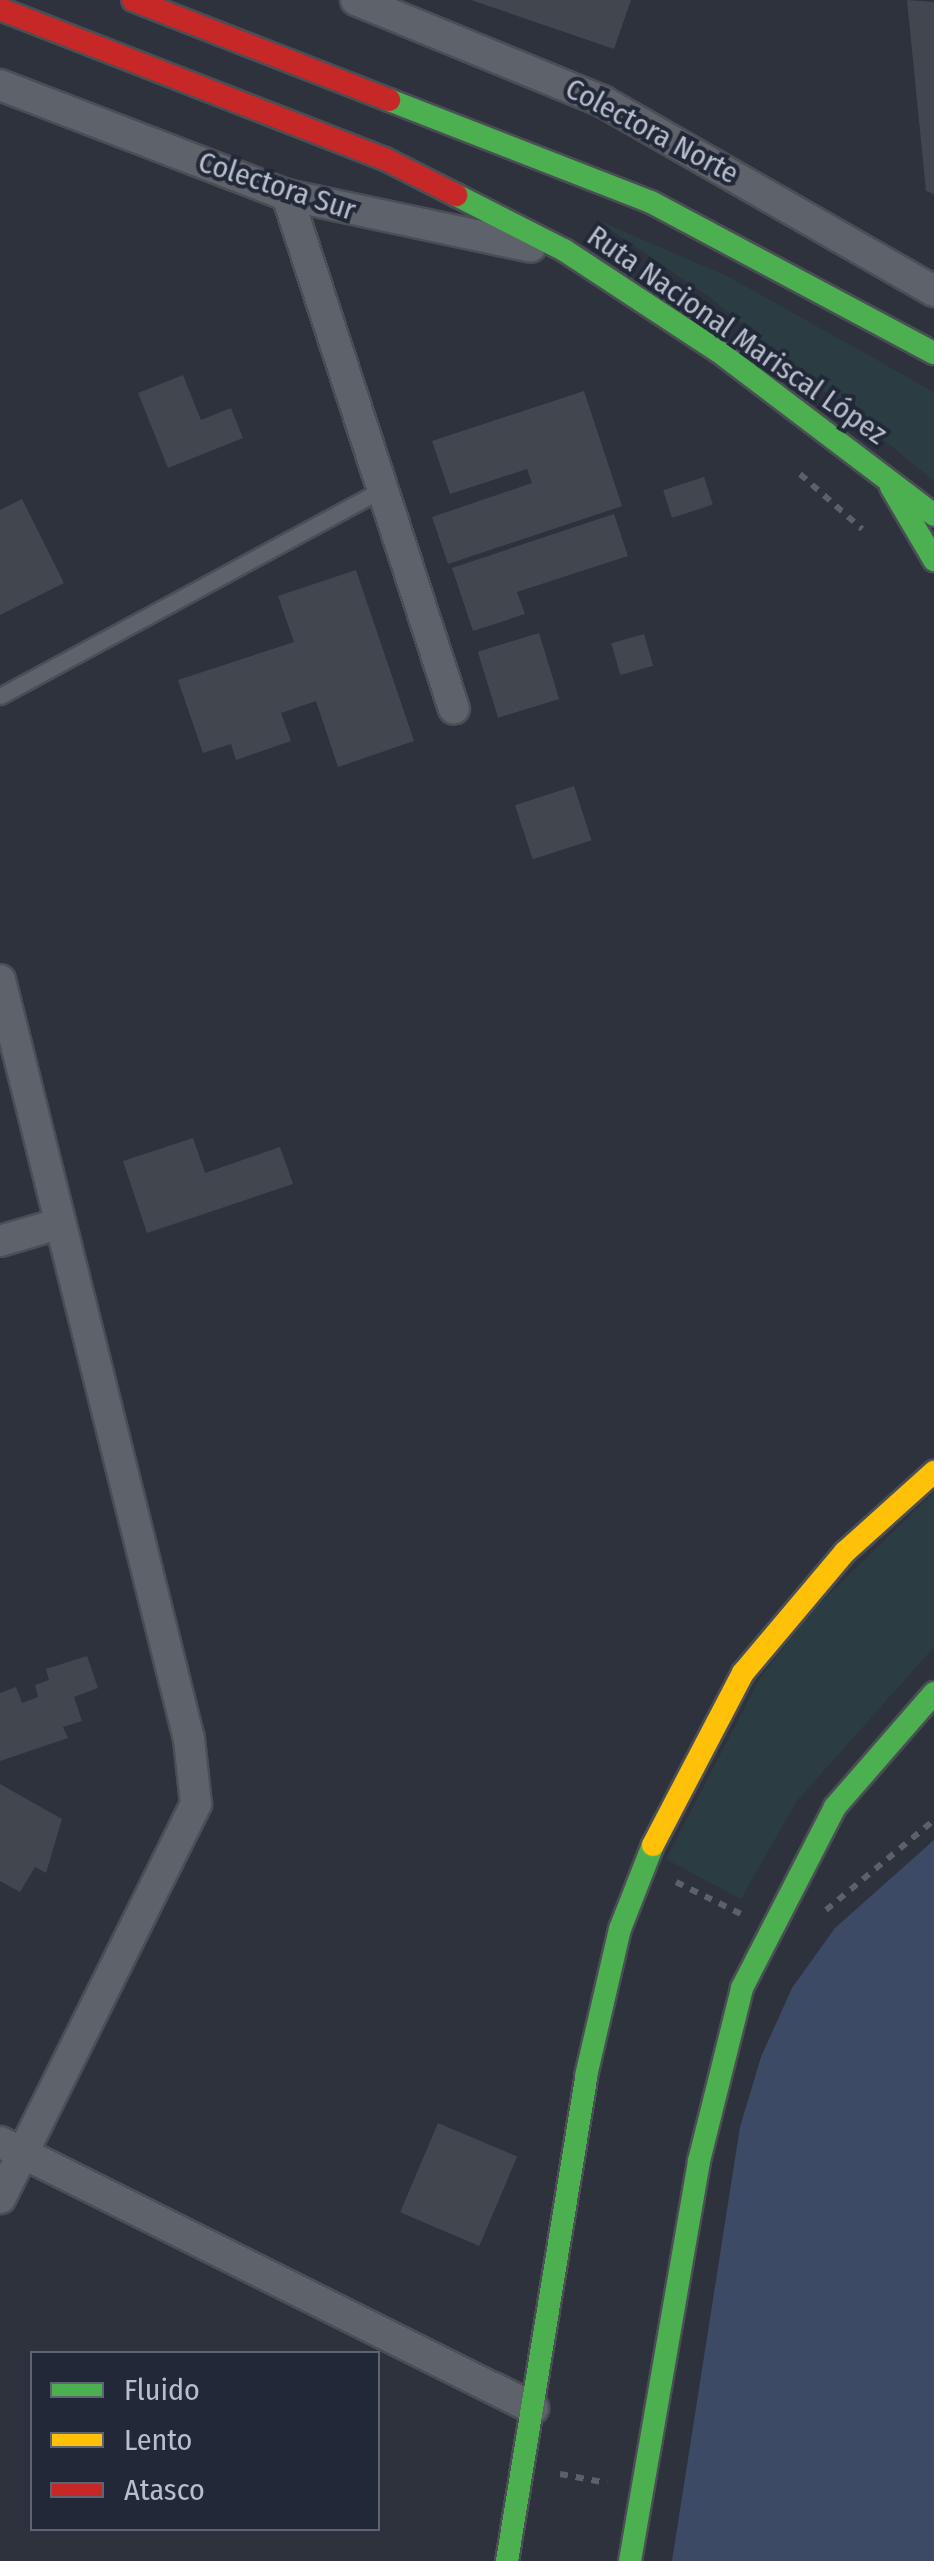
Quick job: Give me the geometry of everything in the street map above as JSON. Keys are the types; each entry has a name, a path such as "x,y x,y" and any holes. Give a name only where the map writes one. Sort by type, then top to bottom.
{"main road":[{"name":"Ruta Nacional Mariscal López","path":"133,0 651,202 934,353"},
{"name":"Ruta Nacional Mariscal López","path":"0,10 385,159 564,250 934,515"},
{"path":"886,477 934,560"},
{"path":"507,2561 586,2076 620,1929 644,1867 670,1804 743,1673 844,1552 934,1472"},
{"path":"630,2561 711,2107 742,1988 768,1926 834,1807 934,1693"}],"street":[{"name":"Colectora Norte","path":"356,0 602,100 934,291"},
{"name":"Colectora Sur","path":"0,84 287,195 481,242 564,250"},
{"path":"287,195 378,492 454,709"},
{"path":"0,980 189,1739 196,1804 12,2148 0,2198"},
{"path":"0,1240 58,1224"},
{"path":"12,2148 533,2408"}],"lane":[{"path":"0,696 378,492"}],"path":[{"path":"786,460 874,540"},
{"path":"813,1919 934,1820"},
{"path":"644,1867 768,1926"},
{"path":"523,2467 641,2490"}],"shaded area":[{"path":"593,218 729,277 934,392 934,481 709,297"},
{"path":"934,1492 934,1647 796,1802 741,1899 666,1859 760,1678 813,1610"}],"water":[{"path":"934,1840 934,2561 672,2561 740,2127 761,2057 792,1988 835,1928"}],"building":[{"path":"471,0 631,0 614,49"},
{"path":"907,0 934,2 934,194 926,191"},
{"path":"183,375 201,420 231,408 243,438 168,468 138,393"},
{"path":"584,391 622,506 448,564 432,517 532,483 527,469 450,494 432,441"},
{"path":"704,477 713,505 672,518 663,490"},
{"path":"22,499 64,583 0,615 0,510"},
{"path":"614,514 628,556 517,592 525,614 473,631 452,568"},
{"path":"356,570 414,741 338,767 316,701 281,713 291,741 236,760 231,744 203,753 178,680 294,642 278,596"},
{"path":"539,633 559,699 498,718 478,652"},
{"path":"644,634 653,666 620,675 611,643"},
{"path":"574,786 592,840 533,859 515,805"},
{"path":"193,1138 205,1173 280,1147 293,1184 147,1233 123,1161"},
{"path":"87,1656 98,1688 74,1697 82,1721 63,1727 68,1738 0,1761 0,1693 16,1687 22,1703 38,1697 35,1685 49,1680 46,1669"},
{"path":"0,1784 62,1819 46,1873 35,1867 20,1892 0,1881"},
{"path":"438,2123 517,2157 479,2246 400,2212"}],"traffic: fast":[{"path":"389,100 651,202 934,353"},
{"path":"456,195 564,250 718,351 934,515"},
{"path":"891,487 934,560"},
{"path":"630,2561 699,2161 742,1988 835,1807 934,1693"},
{"path":"507,2561 586,2076 620,1929 653,1845"}],"traffic: slow":[{"path":"653,1845 743,1673 845,1552 934,1472"}],"traffic: jam":[{"path":"133,0 389,100"},
{"path":"0,9 385,159 456,195"}]}
